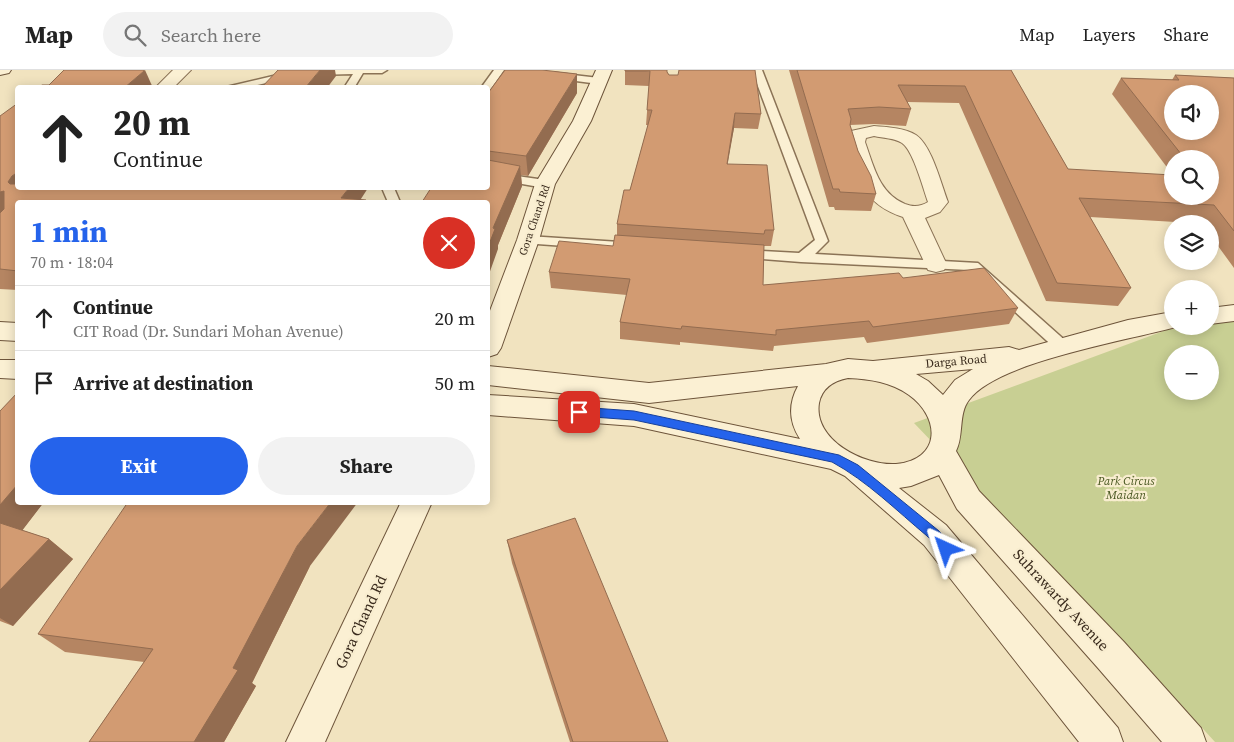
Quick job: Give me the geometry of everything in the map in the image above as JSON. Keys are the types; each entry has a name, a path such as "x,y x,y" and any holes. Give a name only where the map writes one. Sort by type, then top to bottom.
{"main road":[{"path":"166,85 183,70"},
{"name":"Gora Chand Rd","path":"490,343 528,240 545,184 582,121 602,76"},
{"path":"912,213 929,211 935,208 938,202 918,149 909,139 891,133 874,131 857,135 856,142 871,187 887,205 912,213 936,265"},
{"path":"1219,315 1234,314"},
{"name":"Darga Road","path":"945,444 952,401 964,388 986,374 1051,350 1149,323 1164,321"},
{"path":"0,331 15,332"},
{"name":"Darga Road","path":"873,369 1051,350"},
{"path":"490,375 649,393 853,368 873,369 896,375 918,387 930,398 942,415 945,444 930,466 909,474 880,475 844,463 634,415 490,405"},
{"path":"0,369 15,370"},
{"path":"832,372 820,378 808,392 804,404 805,422 816,442 935,535 1104,742"},
{"name":"Suhrawardy Avenue","path":"945,444 968,500 1111,655 1187,742"},
{"name":"Gora Chand Rd","path":"305,742 416,505"}],"lane":[{"path":"242,85 312,72 382,70"},
{"path":"489,85 504,70"},
{"path":"757,70 822,241 801,258"},
{"path":"351,85 360,71"},
{"path":"547,75 602,76"},
{"path":"490,175 545,184"},
{"path":"528,240 645,247"},
{"path":"733,253 973,266 1051,350"}],"green space":[{"name":"Park Circus Maidan","path":"1234,321 1234,742 1215,742 1132,651 914,423 1164,331 1164,335 1219,335 1219,323"}],"building":[{"path":"64,70 144,70 128,85 49,85"},
{"path":"278,70 320,70 308,85 264,85"},
{"path":"505,70 542,70 577,74 526,156 490,151 490,90"},
{"path":"625,70 667,70 669,75 678,75 679,70 755,70 761,114 735,113 727,164 767,165 774,230 765,230 764,234 617,224 624,190 630,190 652,110 647,110 650,71"},
{"path":"797,70 1011,70 1068,169 1164,175 1164,202 1079,198 1131,288 1057,283 965,86 898,85 911,109 879,107 848,109 851,119 850,125 858,151 871,176 876,194 840,192 839,189 833,189"},
{"path":"1175,75 1234,78 1234,231 1214,205 1219,205 1219,150 1178,150 1170,140 1219,140 1219,85 1164,85 1164,132 1121,78 1179,80"},
{"path":"15,105 15,174 8,182 15,184 15,190 347,190 341,198 366,200 15,200 15,271 0,269 0,213 4,209 4,191 0,192 0,116"},
{"path":"490,160 520,166 493,228 495,229 490,242 490,200 423,200 430,190 490,190"},
{"path":"615,235 764,245 763,285 899,273 903,278 984,268 1018,308 873,327 869,321 776,330 776,335 682,326 681,329 620,322 630,279 549,272 559,241 613,246"},
{"path":"15,395 15,488 0,505 0,411"},
{"path":"126,505 329,505 297,546 233,668 238,670 194,742 89,742 153,649 38,634"},
{"path":"575,518 668,742 573,742 507,540"},
{"path":"0,523 49,539 0,590"}],"route":[{"path":"579,412 634,415 834,458 854,468 935,535 946,549"}]}
